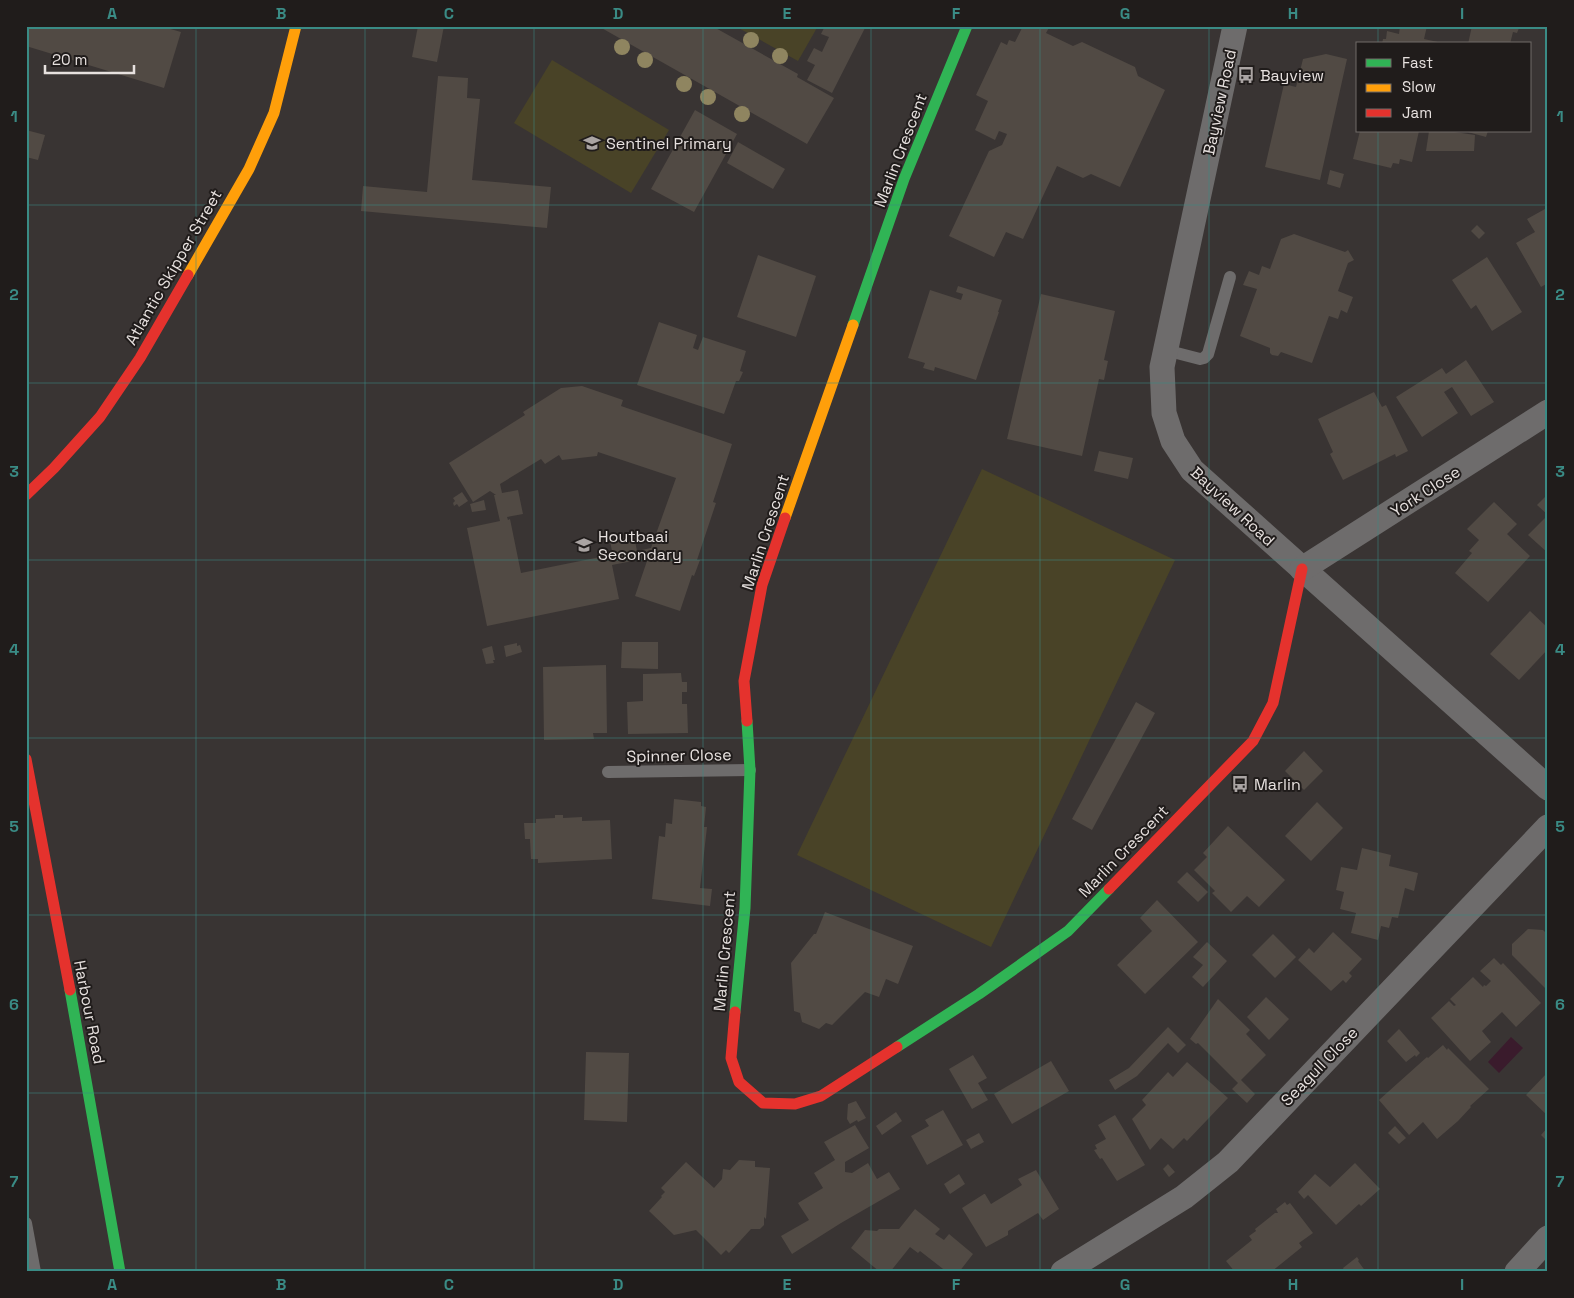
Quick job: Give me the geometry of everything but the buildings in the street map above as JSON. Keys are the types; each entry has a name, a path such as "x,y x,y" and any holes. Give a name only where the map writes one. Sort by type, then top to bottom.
{"street":[{"name":"Atlantic Skipper Street","path":"26,495 54,468 100,417 140,358 249,168 274,113 296,26"},
{"name":"Marlin Crescent","path":"967,26 904,179 762,585 744,681 750,770 745,908 731,1058 739,1082 763,1103 795,1104 821,1096 979,994 1068,931 1253,741 1273,703 1302,569"},
{"name":"Bayview Road","path":"1235,26 1162,367 1164,413 1173,441 1192,470 1548,788"},
{"name":"York Close","path":"1302,569 1548,412"},
{"name":"Harbour Road","path":"26,759 120,1272"},
{"name":"Seagull Close","path":"1063,1272 1184,1197 1228,1162 1548,827"},
{"path":"1517,1272 1548,1238"}],"lane":[{"path":"1165,350 1200,359 1208,354 1230,277"},
{"name":"Spinner Close","path":"608,772 750,770"},
{"path":"26,1223 35,1272"}],"shaded area":[{"path":"735,26 818,26 798,61"},
{"path":"552,60 669,130 631,193 514,123"},
{"path":"982,469 1175,560 991,947 797,855"},
{"path":"1511,1037 1523,1048 1499,1073 1488,1062"}],"traffic: fast":[{"path":"853,325 904,179 967,26"},
{"path":"735,1012 745,908 750,770 747,721"},
{"path":"897,1047 979,994 1068,931 1109,889"},
{"path":"70,990 120,1272"}],"traffic: slow":[{"path":"188,275 249,169 274,113 296,26"},
{"path":"785,518 853,325"}],"traffic: jam":[{"path":"26,495 54,468 100,417 140,358 188,275"},
{"path":"747,721 744,681 762,585 785,518"},
{"path":"1109,889 1253,741 1273,703 1302,569"},
{"path":"26,759 70,990"},
{"path":"735,1012 731,1058 739,1082 763,1103 795,1104 821,1096 897,1047"}],"place":[{"name":"Bayview","path":"1246,75"},
{"name":"Sentinel Primary","path":"592,143"},
{"name":"Houtbaai Secondary","path":"584,545"},
{"name":"Marlin","path":"1240,784"}]}
